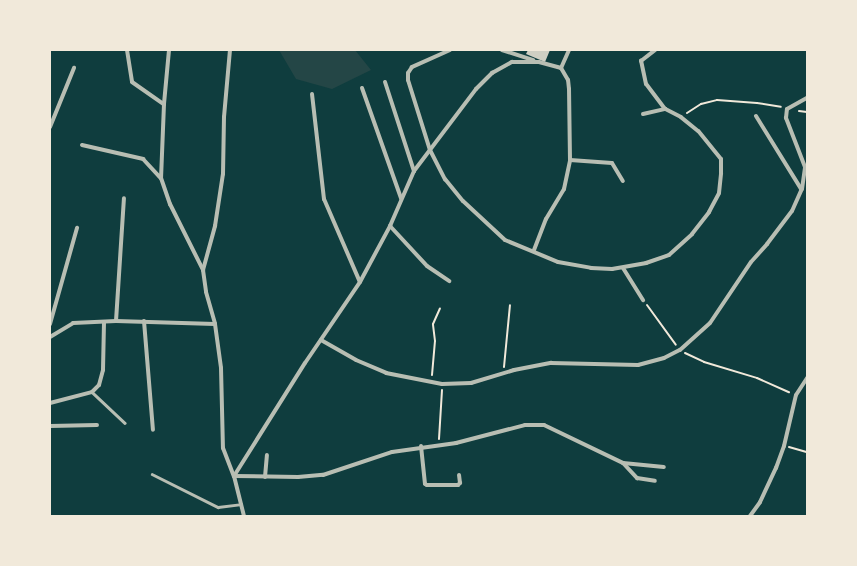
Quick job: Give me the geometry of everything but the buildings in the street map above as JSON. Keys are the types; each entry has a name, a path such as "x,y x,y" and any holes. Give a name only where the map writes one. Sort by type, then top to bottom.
{"street":[{"path":"128,50 132,82 164,104"},
{"path":"169,50 164,104 161,178 170,204 203,270 206,292 215,324 221,368 223,448 234,476 244,516"},
{"path":"203,270 215,226 222,174 224,117 230,50"},
{"path":"450,50 412,67 408,73 408,80 430,150 445,179 484,222 505,240 534,250 558,262 598,268 623,268 646,263 669,255 692,234 709,212 719,193 721,159 698,131 681,117 665,110 646,84 641,61 655,50"},
{"path":"502,50 561,68 568,80 570,160 564,189 546,219 534,250"},
{"path":"561,68 569,50"},
{"path":"234,476 360,282 390,226 414,171 476,89 492,73 512,62 539,62"},
{"path":"50,128 74,68"},
{"path":"385,82 414,171"},
{"path":"362,88 402,198"},
{"path":"312,94 324,199 360,282"},
{"path":"321,340 356,360 386,373 442,384 471,383 551,363 638,365 664,358 680,350 710,322 751,262 768,244 792,211 802,189 806,167 786,118 787,109 807,98"},
{"path":"643,114 665,110"},
{"path":"756,116 802,189"},
{"path":"82,145 143,159 161,178"},
{"path":"570,160 612,163 623,181"},
{"path":"116,321 124,198"},
{"path":"390,226 427,266 450,281"},
{"path":"50,324 77,228"},
{"path":"623,268 643,300"},
{"path":"50,337 73,323 144,321 215,324"},
{"path":"144,321 153,430"},
{"path":"50,403 92,392 99,385 103,370 104,322"},
{"path":"750,516 763,495 784,446 796,395 807,378"},
{"path":"50,426 97,425"},
{"path":"234,476 265,477 323,475 392,452 421,446 456,442 525,425 544,426 623,463 664,467"},
{"path":"421,446 425,484 458,485 460,483 459,475"},
{"path":"265,477 266,455"},
{"path":"623,463 637,478 655,481"}],"lane":[{"path":"92,392 125,423"},
{"path":"152,474 218,507 241,504"}],"path":[{"path":"681,117 701,104 717,100 756,103 807,112"},
{"path":"643,300 680,350 704,362 757,378 796,395"},
{"path":"503,374 510,305"},
{"path":"432,382 435,341 433,324 440,308"},
{"path":"439,444 442,384"},
{"path":"784,446 807,452"}],"shaded area":[{"path":"279,50 355,50 371,70 332,89 296,79"}]}
